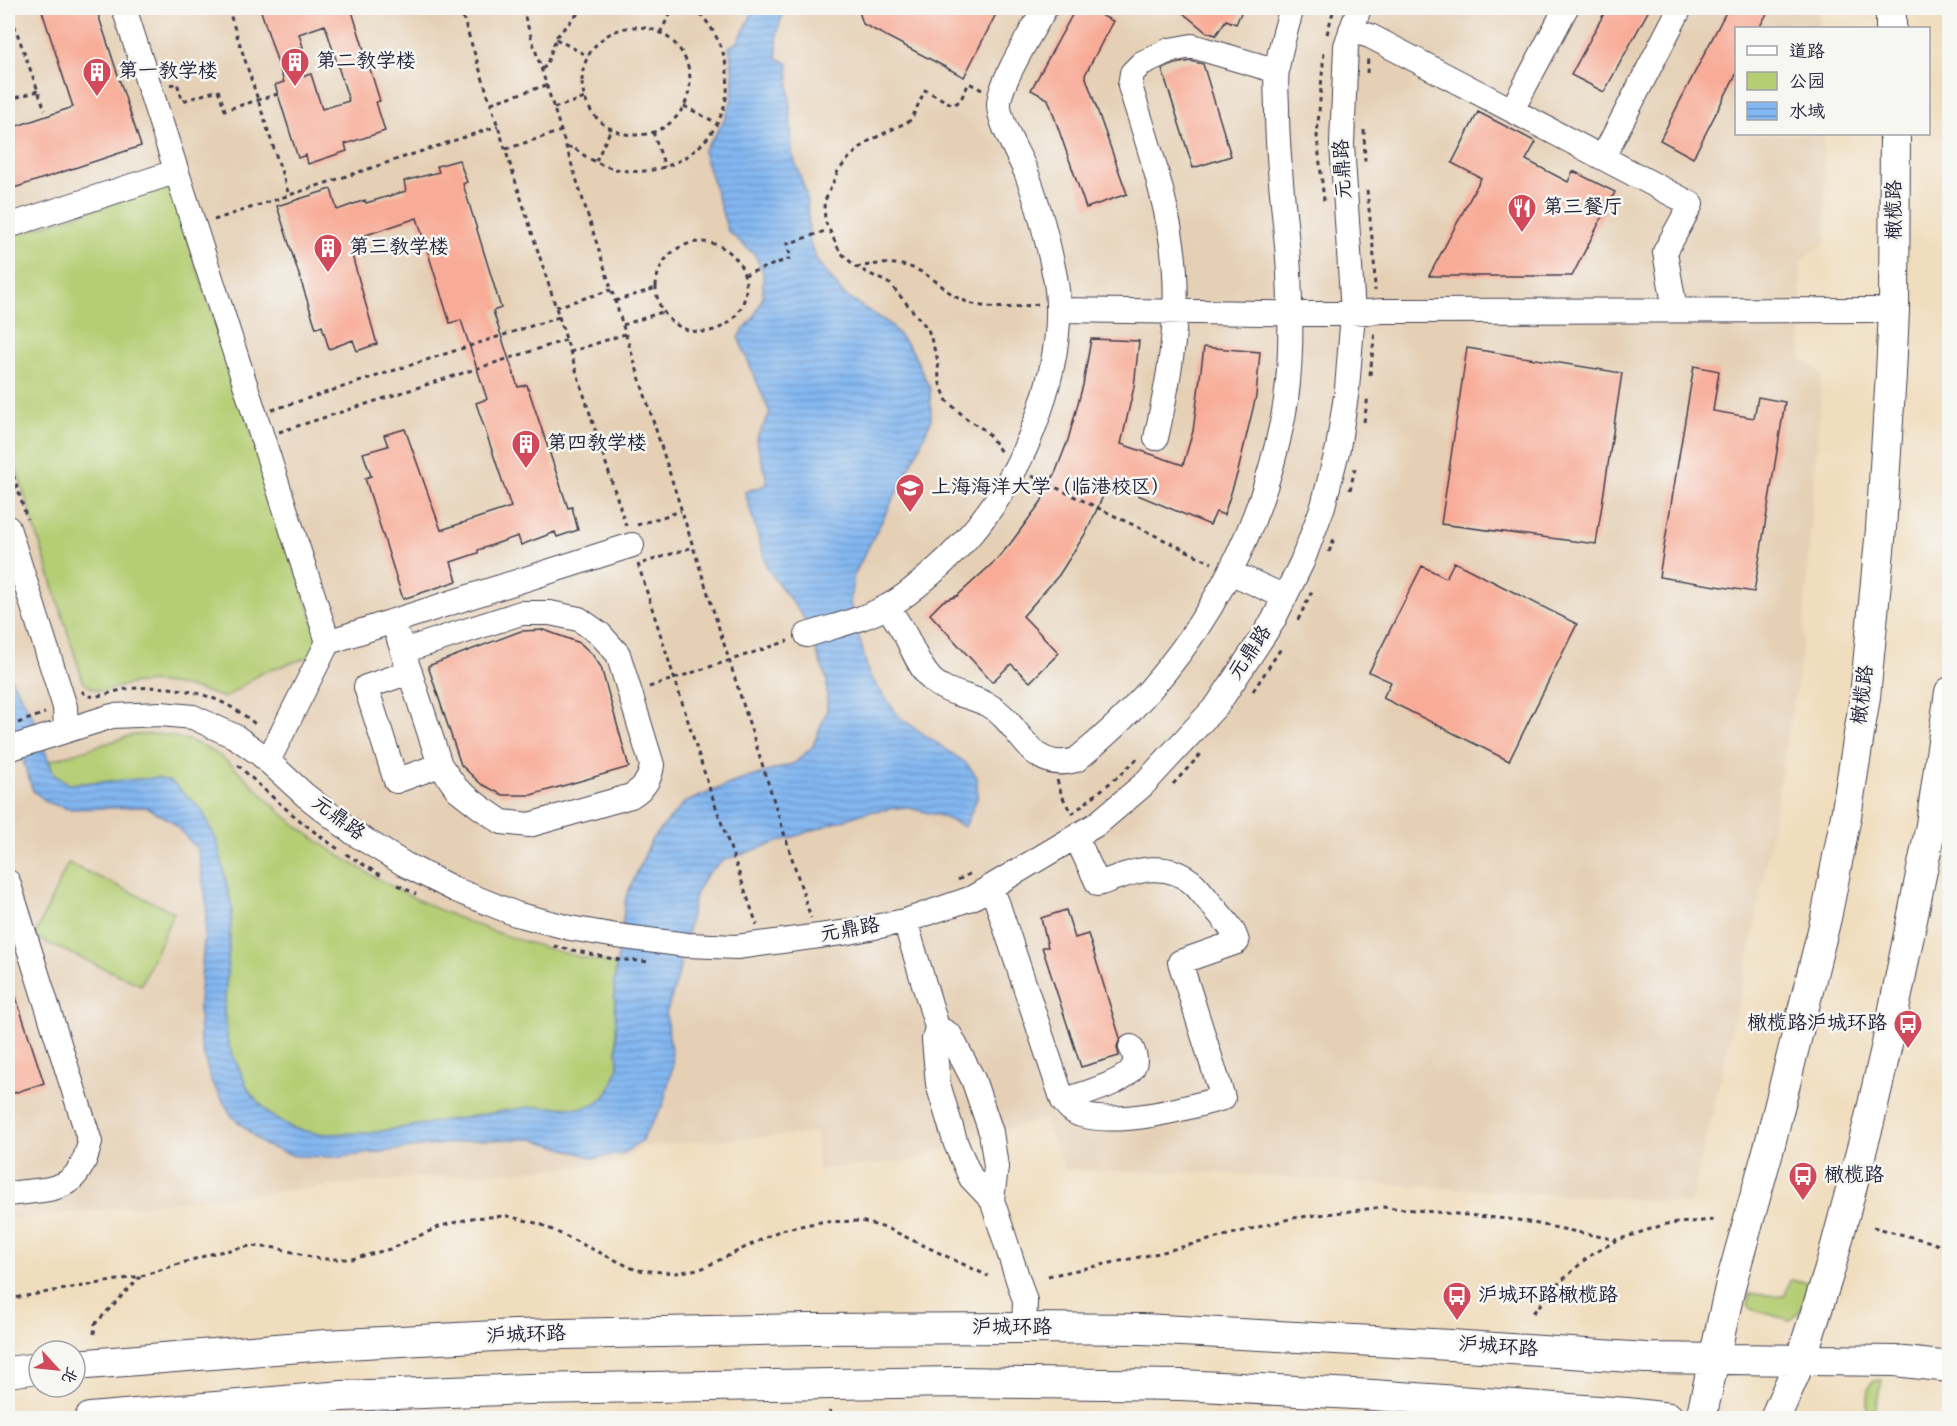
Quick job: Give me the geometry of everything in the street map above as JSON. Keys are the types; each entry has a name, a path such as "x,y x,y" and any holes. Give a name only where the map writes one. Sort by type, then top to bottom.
{"main road":[{"path":"1891,8 1891,27"},
{"name":"橄榄路","path":"1701,1419 1731,1283 1770,1144 1826,918 1846,816 1864,697 1881,530 1894,310 1895,135"},
{"path":"1775,1419 1801,1359 1829,1272 1869,1122 1931,825 1950,692"},
{"name":"沪城环路","path":"87,1364 314,1346 514,1335 809,1329 1024,1328 1142,1329 1646,1358 1895,1361 1950,1367"},
{"path":"8,1372 27,1370"},
{"path":"90,1419 342,1396 540,1388 956,1382 1181,1385 1477,1402 1627,1413 1668,1419"}],"street":[{"path":"124,8 328,642 268,761"},
{"path":"807,635 888,607 912,591 949,558 1002,494 1023,456 1043,406 1060,310 1056,278 1041,216 999,105 1010,73 1045,8"},
{"path":"888,607 920,667 932,681 952,692 989,705 1001,715 1035,754 1052,762 1065,764 1076,760 1135,708 1166,673 1198,628 1230,572 1256,515 1272,464 1283,416 1290,350 1291,313 1277,122 1276,71 1292,8"},
{"name":"元鼎路","path":"11,748 50,727 112,716 161,714 193,717 236,736 305,795 356,834 406,865 456,890 516,914 570,928 615,948 687,945 736,947 849,932 905,921 972,898 983,879 1076,837 1097,824 1143,785 1218,704 1273,621 1302,562 1323,506 1338,448 1347,389 1365,312 1342,144 1346,46 1361,33 1359,8"},
{"path":"1512,110 1566,8"},
{"path":"1602,157 1680,8"},
{"path":"1361,33 1691,204 1665,252 1675,310"},
{"path":"1156,438 1170,374 1176,312 1172,246 1159,181 1130,86 1132,73 1142,63 1170,50 1192,46 1276,71"},
{"path":"8,226 175,172"},
{"path":"1060,310 1291,313 1894,310"},
{"path":"8,528 65,707 50,727"},
{"path":"328,642 393,621 635,555"},
{"path":"1230,572 1285,597"},
{"path":"393,621 406,662 440,765 457,789 502,822 529,825 631,796 641,790 650,777 652,765 618,654 600,633 579,619 550,613 521,613 406,662 366,687 396,781 440,765"},
{"path":"983,879 997,902 1063,1101 1070,1110 1080,1115 1116,1118 1168,1112 1222,1098 1180,962 1237,942 1234,931 1193,883 1176,873 1158,868 1136,870 1098,884 1076,837"},
{"path":"8,882 90,1142 85,1163 74,1179 54,1189 8,1194"},
{"path":"905,921 937,1027 934,1040 938,1084 956,1143 971,1178 992,1200"},
{"path":"937,1027 950,1035 973,1080 991,1132 996,1167 992,1200 1025,1300 1024,1328"},
{"path":"1063,1101 1123,1079 1133,1068 1136,1059 1131,1047"}],"path":[{"path":"8,8 45,110"},
{"path":"228,8 289,195"},
{"path":"460,8 627,529 681,511"},
{"path":"462,14 483,8"},
{"path":"522,8 812,920"},
{"path":"542,69 546,66 556,39 583,8"},
{"path":"660,33 673,8"},
{"path":"567,148 573,147 584,156 613,170 644,172 675,164 701,146 717,123 727,96 727,64 716,34 691,8"},
{"path":"1326,39 1334,8"},
{"path":"630,27 649,28 660,33 668,37 681,51 688,69 690,87 684,106 672,122 654,132 637,136 619,133 602,124 590,110 585,98 582,74 588,56 597,43 612,32 630,27"},
{"path":"1361,33 1366,83"},
{"path":"556,39 588,56"},
{"path":"1324,50 1317,136 1325,207"},
{"path":"150,92 177,82 183,101 218,90 225,110 278,94"},
{"path":"1000,97 969,83 960,100 953,105 926,90 911,120 867,142 838,171 824,203 825,221 840,252 856,267 885,262 913,266 959,299 983,307 1011,308 1039,304 1060,310"},
{"path":"491,103 547,85"},
{"path":"8,100 38,91"},
{"path":"554,108 585,98"},
{"path":"684,106 717,123"},
{"path":"203,223 498,126"},
{"path":"596,162 611,129"},
{"path":"1364,130 1365,164"},
{"path":"506,149 561,131"},
{"path":"654,132 665,167"},
{"path":"1365,312 1374,257 1367,188"},
{"path":"744,275 791,258 787,244 828,230"},
{"path":"696,242 712,243 728,251 738,262 744,275 746,292 741,307 731,321 717,329 702,333 686,330 672,323 662,312 655,281 660,266 668,255 681,246 696,242"},
{"path":"615,301 656,288"},
{"path":"556,307 611,290"},
{"path":"622,324 662,312"},
{"path":"265,413 559,317"},
{"path":"570,352 625,334"},
{"path":"272,435 566,340"},
{"path":"693,547 635,555 708,784 758,927 747,928"},
{"path":"630,693 807,635"},
{"path":"18,723 50,727"},
{"path":"1052,762 1062,796 1072,814 1145,751"},
{"path":"955,882 983,879"},
{"path":"615,948 660,963"},
{"path":"1048,1276 1159,1253 1293,1218 1384,1207 1518,1220 1617,1240"},
{"path":"8,1299 141,1276 214,1253 251,1246 277,1248 319,1259 352,1259 390,1249 441,1226 472,1218 507,1216 540,1224 636,1270 676,1273 704,1268 782,1230 820,1222 861,1221 889,1229 988,1276"},
{"path":"1533,1313 1588,1257 1617,1240 1666,1224 1714,1220"},
{"path":"1873,1227 1931,1242 1950,1250"},
{"path":"94,1334 96,1324 141,1276"},
{"path":"830,1410 830,1419"}],"shaded area":[{"name":"上海海洋大学（临港校区）","path":"8,8 1819,8 1820,27 1735,27 1735,135 1823,135 1827,241 1801,261 1801,357 1822,374 1802,654 1751,949 1691,1203 1210,1173 1065,1170 1044,1119 995,1132 907,1161 818,1170 816,1133 643,1146 618,1163 380,1181 8,1219"}],"green space":[{"path":"170,185 323,652 261,673 225,698 172,684 150,682 102,690 89,687 83,681 8,442 8,237"},
{"path":"158,734 193,742 219,755 282,814 304,831 350,862 422,902 535,945 616,965 614,984 618,1067 610,1090 599,1103 583,1108 529,1107 370,1133 319,1134 292,1128 271,1116 250,1093 228,1044 224,1011 232,908 157,778 69,784 54,775 49,761 133,735"},
{"path":"68,863 174,912 141,985 34,937"},
{"path":"1790,1280 1809,1282 1803,1304 1790,1320 1751,1309 1748,1304 1749,1294 1785,1296"},
{"path":"1882,1380 1873,1418 1866,1418 1868,1388 1873,1381"}],"water":[{"path":"755,8 784,8 777,34 777,58 788,63 792,153 806,193 810,243 817,261 845,296 890,324 913,352 930,389 931,420 916,455 854,575 850,603 869,675 899,717 966,763 977,777 977,798 965,827 938,815 905,807 867,812 722,861 706,875 695,895 678,976 666,1014 673,1064 663,1105 641,1141 622,1154 594,1158 533,1139 475,1140 341,1157 295,1156 264,1145 232,1116 211,1081 200,1042 199,1002 207,906 198,850 173,822 146,807 69,809 49,803 33,791 8,714 8,673 31,713 54,775 69,784 157,778 172,782 202,810 218,844 232,908 224,1011 228,1044 250,1093 271,1116 292,1128 319,1134 370,1133 529,1107 583,1108 599,1102 610,1090 618,1067 614,984 626,897 652,839 684,803 732,783 795,763 813,746 827,710 827,680 804,618 768,570 745,492 768,484 756,439 770,413 738,337 754,317 763,296 763,272 755,255 728,231 703,151 721,126 731,103 733,78 729,47 738,42"}],"building":[{"name":"第一教学楼","path":"41,8 96,8 141,146 8,190 8,129 73,107"},
{"name":"第二教学楼","path":"260,8 351,8 380,101 376,102 385,131 345,144 347,151 308,164 306,155 298,158 275,85 284,82","holes":["325,25 349,101 322,109 311,74 304,76 297,49 303,47 299,34"]},
{"path":"858,8 999,8 964,77 863,24"},
{"path":"1076,8 1086,8 1113,21 1085,75 1127,194 1086,208 1048,99 1031,90"},
{"path":"1177,8 1235,8 1241,13 1236,24 1226,20 1216,35 1206,32"},
{"path":"1607,8 1650,8 1604,92 1571,75"},
{"path":"1728,8 1770,8 1760,27 1735,27 1735,76 1693,158 1660,140"},
{"path":"1191,61 1203,64 1231,156 1193,168 1162,69"},
{"name":"第三餐厅","path":"1478,112 1536,142 1526,160 1568,182 1573,171 1615,192 1572,276 1429,276 1481,178 1452,163"},
{"path":"459,160 467,182 463,184 501,308 493,311 518,387 527,385 568,508 572,507 578,530 557,537 555,532 521,545 518,536 478,550 478,553 451,562 457,581 403,599 365,478 371,476 363,453 388,446 384,435 405,429 441,530 511,507 476,403 487,399 461,320 450,323 417,218 348,241 377,344 357,351 353,340 329,349 322,326 316,328 277,206 331,189 337,210 365,200 366,203 406,191 404,181 439,172 437,166"},
{"path":"1091,339 1139,341 1134,387 1121,444 1183,465 1193,431 1204,347 1260,352 1256,396 1238,471 1224,515 1216,512 1210,525 1109,483 1087,531 1059,575 1023,616 1059,653 1030,682 1011,664 992,682 930,614 943,601 957,596 994,562 1041,502 1068,440 1083,385"},
{"path":"1467,348 1622,373 1596,544 1441,524"},
{"path":"1694,366 1719,371 1713,411 1754,418 1758,397 1785,402 1754,592 1659,577"},
{"path":"1454,562 1577,624 1509,761 1383,698 1391,682 1369,672 1422,566 1446,578"},
{"path":"544,630 580,643 601,667 629,767 531,795 503,795 481,784 461,765 428,666 521,631"},
{"path":"1066,910 1075,938 1088,934 1120,1038 1117,1047 1119,1056 1081,1067 1042,947 1048,947 1041,918"},
{"path":"8,979 10,979 44,1083 8,1095"}],"place":[{"name":"第二教学楼","path":"295,88"},
{"name":"第一教学楼","path":"97,98"},
{"name":"第三餐厅","path":"1522,234"},
{"name":"第三教学楼","path":"328,274"},
{"name":"第四教学楼","path":"526,470"},
{"name":"上海海洋大学（临港校区）","path":"910,514"},
{"name":"橄榄路沪城环路","path":"1908,1050"},
{"name":"橄榄路","path":"1803,1202"},
{"name":"沪城环路橄榄路","path":"1457,1322"}]}
